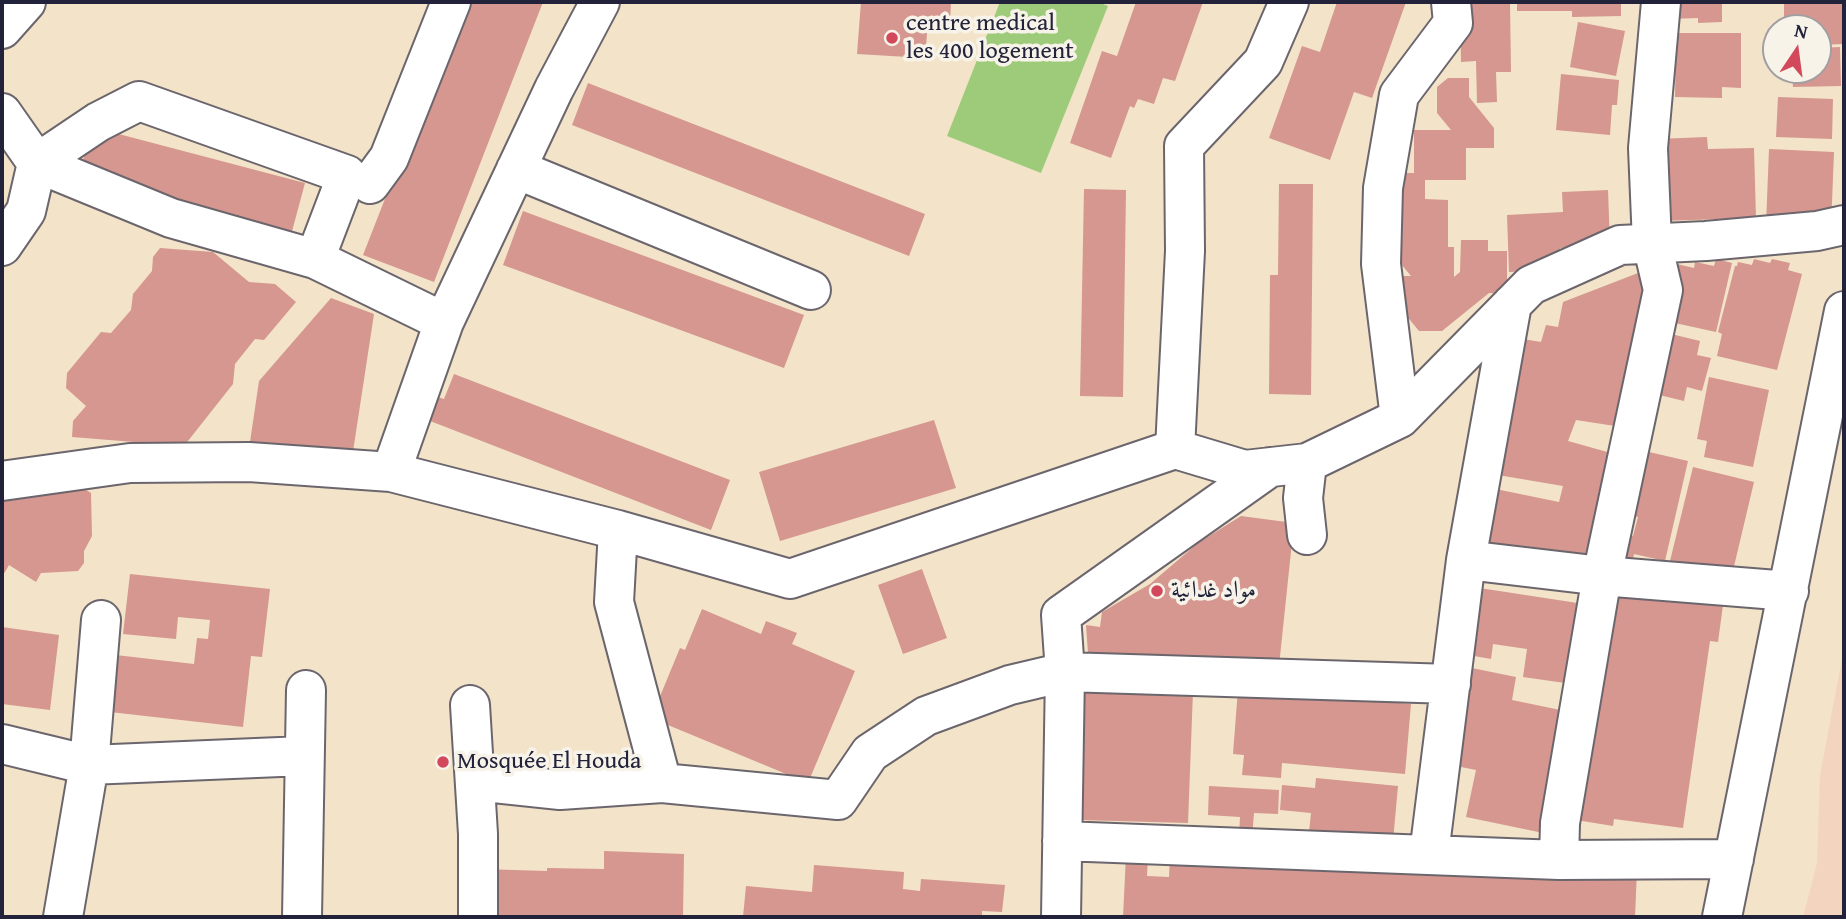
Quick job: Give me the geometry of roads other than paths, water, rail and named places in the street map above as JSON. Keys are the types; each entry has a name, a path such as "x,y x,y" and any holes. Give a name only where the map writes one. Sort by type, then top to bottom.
{"street":[{"path":"2,29 26,2"},
{"path":"370,184 388,158 451,2"},
{"path":"391,472 444,322 554,89 600,2"},
{"path":"1175,449 1185,251 1184,146 1263,62 1289,2"},
{"path":"1400,418 1381,264 1383,188 1399,95 1453,23 1451,2"},
{"path":"1559,860 1560,822 1602,576 1663,290 1652,243 1648,148 1661,2"},
{"path":"2,246 26,211 37,163 97,122 139,100 347,175 315,258"},
{"path":"2,113 37,163 172,218 315,258 444,322"},
{"path":"516,169 811,290"},
{"path":"1061,917 1065,672 1060,615 1289,465 1400,418 1531,285 1620,245 1706,241 1817,231 1844,225"},
{"path":"1429,853 1466,560 1512,304"},
{"path":"1722,917 1844,311"},
{"path":"2,481 130,463 249,462 391,472 618,530 790,579 1175,449 1245,470 1289,465"},
{"path":"1289,465 1303,498 1307,535"},
{"path":"618,530 614,602 662,783"},
{"path":"1466,560 1602,576 1789,591"},
{"path":"63,917 89,765 101,620"},
{"path":"475,781 560,790 662,783 838,800 870,753 926,716 1010,685 1065,672 1451,684"},
{"path":"302,917 306,690"},
{"path":"470,705 478,834 478,917"},
{"path":"2,744 89,765 304,756"},
{"path":"1062,841 1559,860 1734,859"}],"place":[{"name":"centre medical les 400 logement","path":"892,38"},
{"name":"مواد غدائية","path":"1157,591"},
{"name":"Mosquée El Houda","path":"443,762"}]}
